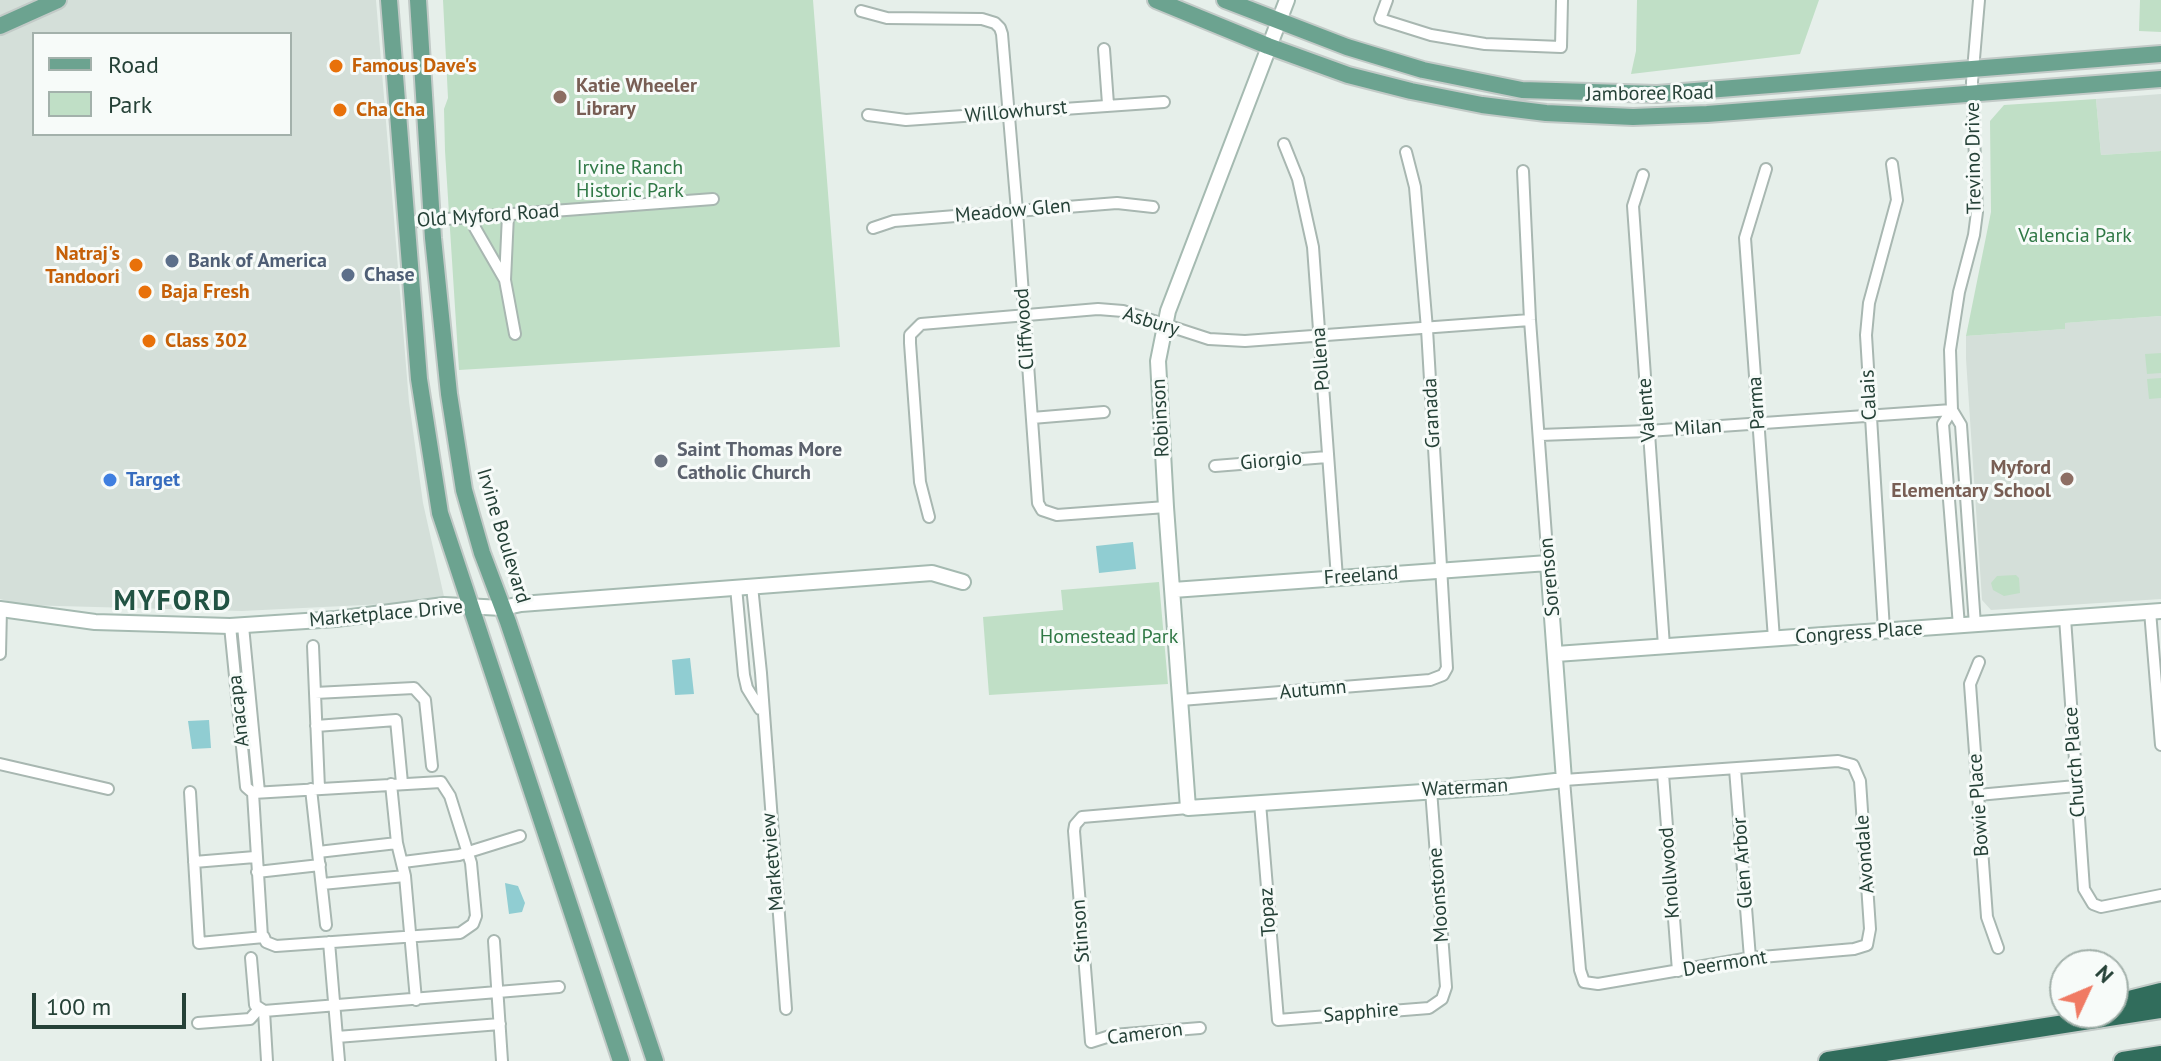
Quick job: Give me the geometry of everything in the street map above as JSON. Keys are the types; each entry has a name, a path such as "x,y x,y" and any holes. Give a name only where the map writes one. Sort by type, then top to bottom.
{"highway":[{"path":"2129,1000 2161,992"},
{"path":"1828,1061 2161,1009"},
{"path":"1999,1034 2049,1021"},
{"path":"2123,1061 2161,1055"}],"main road":[{"path":"0,26 58,0"},
{"path":"389,0 419,379 436,491 470,606 621,1061"},
{"name":"Irvine Boulevard","path":"418,0 432,220 449,394 464,490 482,553 655,1061"},
{"name":"Jamboree Road","path":"1156,0 1348,75 1482,105 1546,113 1633,117 1707,114 2161,79"},
{"name":"Jamboree Road","path":"1225,0 1347,47 1423,70 1522,90 1657,94 2161,54"}],"street":[{"name":"Robinson","path":"1188,808 1158,361 1164,325 1287,0"},
{"path":"1387,0 1380,19 1431,35 1485,44 1561,47 1562,0"},
{"name":"Trevino Drive","path":"1975,625 1961,425 1952,410 1950,350 1977,212 1972,69 1979,0"},
{"name":"Cliffwood","path":"861,11 887,18 982,19 995,23 1002,34 1036,496 1042,510 1057,515 1166,507"},
{"path":"1104,49 1108,104"},
{"name":"Willowhurst","path":"868,115 906,120 1164,102"},
{"name":"Pollena","path":"1284,144 1298,179 1313,247 1337,578"},
{"name":"Granada","path":"1406,152 1415,187 1427,329 1447,660 1443,675"},
{"name":"Calais","path":"1884,630 1867,317 1897,200 1892,164"},
{"name":"Parma","path":"1766,169 1745,238 1774,639"},
{"name":"Sorenson","path":"1523,171 1530,320 1564,780 1580,970 1584,982"},
{"name":"Valente","path":"1643,175 1633,206 1664,646"},
{"name":"Old Myford Road","path":"406,222 713,199"},
{"name":"Meadow Glen","path":"873,228 894,221 1117,203 1153,207"},
{"path":"508,215 505,280 515,334"},
{"path":"474,218 475,228 505,280"},
{"name":"Asbury","path":"929,517 920,482 910,335 921,324 1098,309 1123,311 1209,339 1225,341 1530,320"},
{"name":"Trevino Drive","path":"1952,410 1943,424 1959,626"},
{"name":"Milan","path":"1540,435 1648,431 1952,410"},
{"path":"1032,418 1104,412"},
{"name":"Giorgio","path":"1215,466 1327,457"},
{"name":"Freeland","path":"1173,590 1548,563"},
{"name":"Marketplace Drive","path":"1,609 95,622 237,626 444,605 503,608 521,604 932,573 963,582"},
{"name":"Marketview","path":"752,586 786,1009"},
{"name":"Marketview","path":"736,587 744,675 747,688 763,714"},
{"path":"0,654 1,609"},
{"path":"2156,611 2161,745"},
{"name":"Congress Place","path":"1556,654 2156,611"},
{"name":"Church Place","path":"2065,618 2084,889 2093,904 2101,907 2161,895"},
{"name":"Anacapa","path":"237,626 262,937"},
{"path":"313,646 315,789 326,925"},
{"name":"Bowie Place","path":"1979,662 1970,684 1987,917 1998,948"},
{"name":"Autumn","path":"1181,700 1430,680 1443,675"},
{"path":"315,693 414,688 425,700 432,766"},
{"path":"316,726 396,720 397,843 405,876 416,1000"},
{"name":"Waterman","path":"1078,820 1122,812 1564,780 1838,761 1853,765"},
{"path":"0,764 108,789"},
{"name":"Avondale","path":"1853,765 1860,791 1870,929 1867,945"},
{"name":"Glen Arbor","path":"1735,769 1750,958"},
{"name":"Knollwood","path":"1663,774 1678,971"},
{"path":"190,792 199,943 262,937 276,946 412,937 460,933 473,924 476,916 467,853 450,796 441,782 252,790"},
{"path":"1978,795 2076,786"},
{"name":"Moonstone","path":"1431,790 1446,987 1442,999"},
{"name":"Topaz","path":"1260,803 1278,1020"},
{"name":"Stinson","path":"1078,820 1074,831 1091,1042"},
{"path":"403,862 467,853 520,836"},
{"path":"318,852 397,843"},
{"path":"194,862 255,857"},
{"path":"257,872 320,865"},
{"path":"322,884 405,876"},
{"path":"494,941 502,1061"},
{"path":"329,942 339,1061"},
{"name":"Deermont","path":"1584,982 1598,984 1750,958 1854,949 1867,945"},
{"path":"251,958 255,1005 261,1010 267,1061"},
{"path":"198,1023 250,1019 261,1010 559,987"},
{"name":"Sapphire","path":"1278,1020 1429,1008 1442,999"},
{"path":"337,1037 500,1024"},
{"name":"Cameron","path":"1091,1042 1113,1035 1200,1028"}],"shaded area":[{"path":"0,0 376,0 409,402 423,503 445,601 242,611 22,605 0,599"},
{"path":"2161,94 2161,151 2101,155 2096,99"},
{"name":"Myford Elementary School","path":"2161,316 2161,599 1991,610 1982,600 1966,336 2064,329 2064,323"}],"green space":[{"name":"Irvine Ranch Historic Park","path":"443,0 813,0 840,347 459,370 445,151 444,109 448,98"},
{"path":"1637,0 1819,0 1800,54 1631,74 1636,51"},
{"path":"2140,0 2161,0 2161,32 2139,31"},
{"name":"Valencia Park","path":"2096,99 2101,155 2161,151 2161,316 2065,323 2065,329 1966,336 1991,212 1990,121 2004,105"},
{"path":"2161,353 2161,373 2147,374 2145,354"},
{"path":"2161,378 2161,398 2149,399 2147,379"},
{"path":"2016,575 2020,593 2004,596 1993,590 1991,583 1997,576"},
{"name":"Homestead Park","path":"1159,582 1168,684 989,695 983,617 1063,610 1061,590"}],"water":[{"path":"1133,542 1136,569 1099,573 1096,546"},
{"path":"690,658 694,694 675,695 672,660"},
{"path":"209,720 211,748 192,749 188,721"},
{"path":"505,883 518,886 525,903 522,912 509,914"}],"place":[{"name":"Famous Dave's","path":"336,66"},
{"name":"Katie Wheeler Library","path":"560,97"},
{"name":"Cha Cha","path":"340,110"},
{"name":"Bank of America","path":"172,261"},
{"name":"Natraj's Tandoori","path":"136,265"},
{"name":"Chase","path":"348,275"},
{"name":"Baja Fresh","path":"145,292"},
{"name":"Class 302","path":"149,341"},
{"name":"Saint Thomas More Catholic Church","path":"661,461"},
{"name":"Myford Elementary School","path":"2067,479"},
{"name":"Target","path":"110,480"}],"district":[{"name":"MYFORD","path":"173,602"}]}
